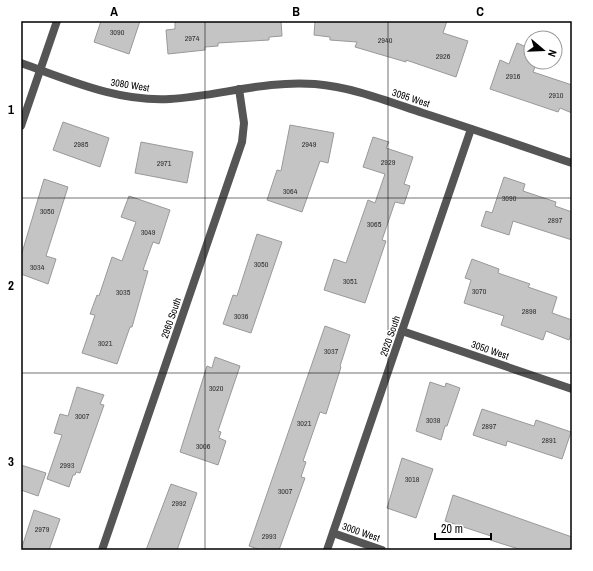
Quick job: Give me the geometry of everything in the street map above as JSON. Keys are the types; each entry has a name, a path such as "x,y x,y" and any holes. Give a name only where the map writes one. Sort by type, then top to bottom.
{"street":[{"path":"21,126 57,21"},
{"name":"3080 West","path":"21,63 101,90 145,98 190,97 239,89"},
{"name":"3095 West","path":"239,89 293,83 336,87 356,91 572,163"},
{"name":"2960 South","path":"102,550 242,142 244,123 239,89"},
{"name":"2920 South","path":"327,550 472,129"},
{"name":"3050 West","path":"402,331 572,389"},
{"name":"3000 West","path":"333,533 382,550"}],"building":[{"path":"101,21 140,21 129,54 94,42"},
{"path":"175,21 281,21 282,36 269,37 269,40 218,43 218,46 205,47 205,50 168,54 166,30 175,29"},
{"path":"315,21 447,21 443,33 468,41 456,77 406,60 406,62 355,47 357,42 330,40 330,37 314,35"},
{"path":"517,43 523,46 523,70 534,70 533,72 572,85 572,113 560,108 558,112 490,89 500,60 509,64"},
{"path":"63,122 109,138 100,167 53,150"},
{"path":"290,125 334,133 328,163 320,161 302,212 267,200 277,170 281,171"},
{"path":"373,137 389,142 386,148 413,157 404,184 410,186 404,204 395,202 382,240 386,241 365,303 324,290 334,259 346,263 368,200 375,203 385,174 363,167"},
{"path":"141,142 193,152 187,183 135,173"},
{"path":"504,177 525,184 523,191 556,202 555,206 572,212 572,240 513,221 509,235 481,226 486,211 492,213"},
{"path":"44,179 68,187 46,256 56,259 48,284 21,274 21,256"},
{"path":"129,196 170,210 159,244 153,242 143,270 148,271 132,327 130,327 117,364 82,353 95,315 90,314 97,295 99,296 112,257 122,261 136,222 121,217"},
{"path":"257,234 282,242 251,333 223,324 233,295 237,296"},
{"path":"472,259 499,269 498,273 530,284 528,287 557,297 552,313 572,320 572,331 569,340 546,331 543,340 501,325 504,316 464,303 471,280 465,278"},
{"path":"325,326 350,335 340,366 341,367 326,414 320,412 303,461 306,462 301,477 305,478 279,550 261,550 249,546"},
{"path":"215,357 240,366 218,431 221,432 219,438 226,441 218,465 180,452 207,366 212,368"},
{"path":"430,382 445,387 446,383 460,388 441,440 416,431"},
{"path":"77,387 104,395 100,404 104,405 80,473 76,472 75,475 73,475 69,487 47,479 62,435 54,433 60,414 68,416"},
{"path":"482,409 534,426 536,420 571,432 562,459 507,441 506,446 473,435"},
{"path":"402,458 433,469 416,518 387,508"},
{"path":"21,465 46,473 38,496 21,490"},
{"path":"171,484 197,493 177,550 146,550"},
{"path":"453,495 572,537 572,550 522,550 490,540 491,536 445,521"},
{"path":"34,510 60,519 49,550 21,550"}]}
